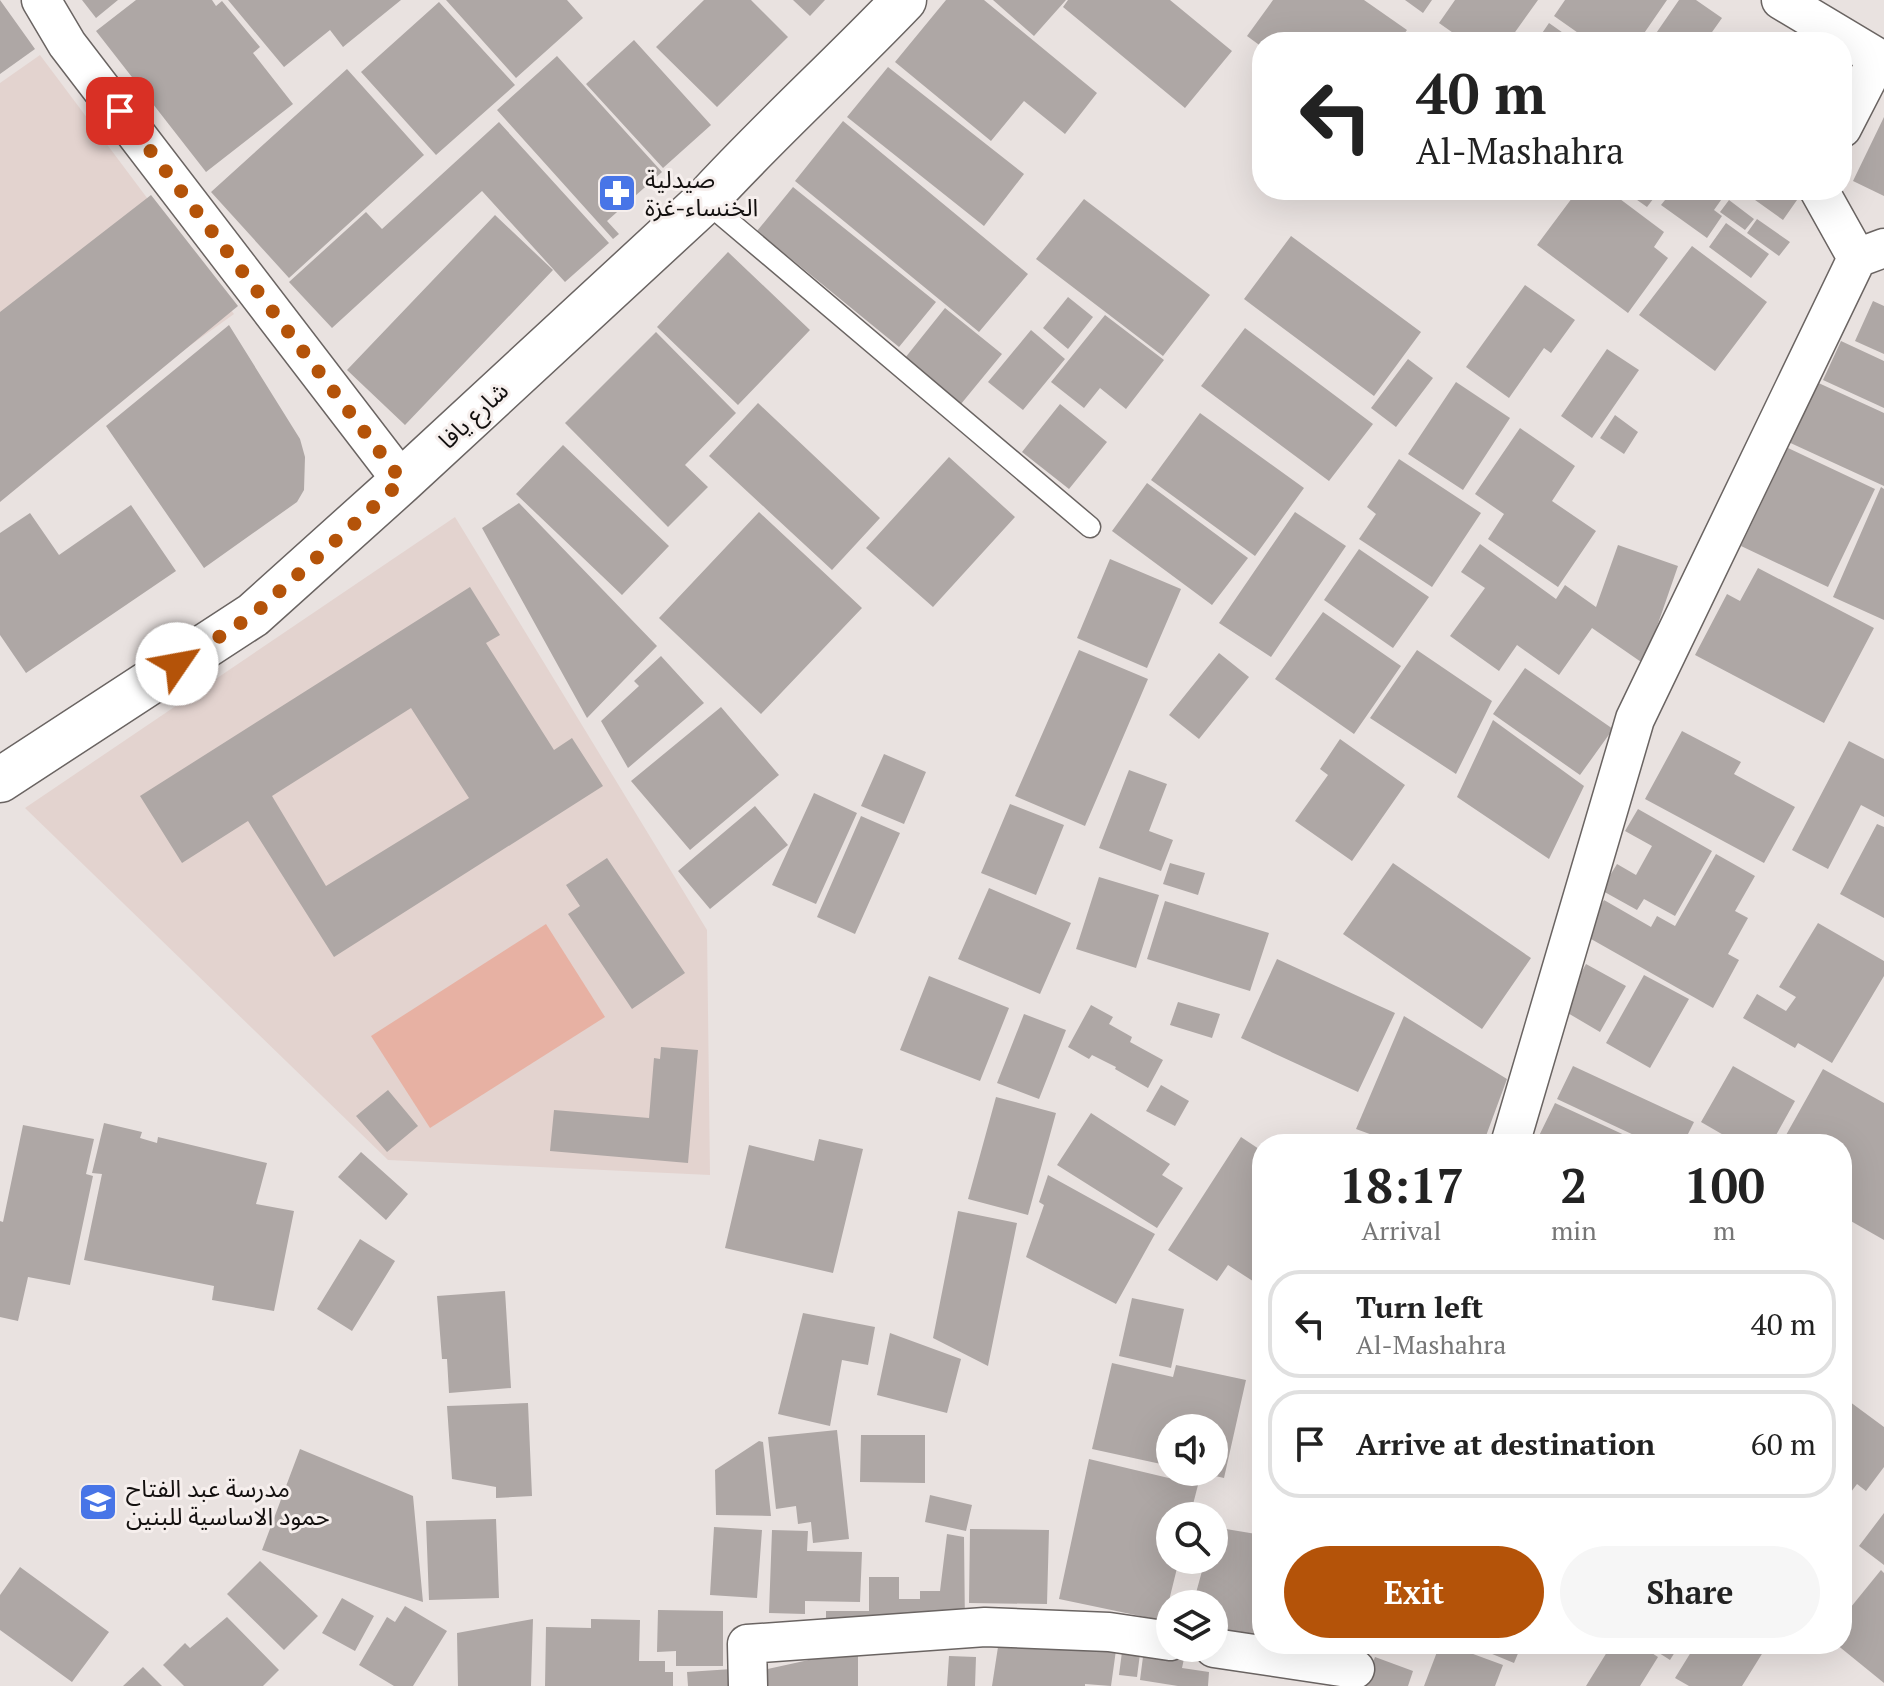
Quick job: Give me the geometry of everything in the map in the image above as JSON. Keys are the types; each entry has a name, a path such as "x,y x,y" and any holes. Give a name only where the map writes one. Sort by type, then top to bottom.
{"street":[{"path":"41,0 67,44 402,481"},
{"name":"شارع يافا","path":"0,780 253,615 705,201 748,154 904,0"},
{"path":"1781,0 1835,32"},
{"path":"1852,42 1878,58 1852,109"},
{"path":"1513,1134 1635,719 1871,253 1827,200"},
{"path":"748,1686 747,1644 985,1627 1109,1632 1156,1639"},
{"path":"1228,1650 1252,1653"},
{"path":"1261,1654 1355,1666"}],"lane":[{"path":"705,201 1090,527"}],"shaded area":[{"path":"40,55 234,314 0,482 0,83"},
{"path":"455,517 707,930 710,1175 388,1160 25,808"},
{"path":"546,924 605,1017 430,1128 371,1036"}],"building":[{"path":"0,0 35,49 0,74"},
{"path":"82,0 118,0 96,18"},
{"path":"136,0 212,0 216,6 222,1 260,47 253,53 293,104 206,172 96,31"},
{"path":"228,0 401,0 343,47 330,30 284,67"},
{"path":"446,0 567,0 583,18 516,78"},
{"path":"704,0 751,0 788,37 717,107 656,47"},
{"path":"793,0 825,0 810,16"},
{"path":"946,0 984,0 1097,93 1065,134 1024,101 991,141 895,62"},
{"path":"993,0 1066,0 1034,36"},
{"path":"1068,0 1170,0 1232,51 1185,108 1063,7"},
{"path":"1273,0 1364,0 1407,30 1252,32 1252,40 1247,36"},
{"path":"1405,0 1432,0 1423,13"},
{"path":"1455,0 1538,0 1515,32 1452,32 1439,23"},
{"path":"1565,0 1667,0 1645,32 1577,32 1554,16"},
{"path":"1679,0 1696,0 1722,18 1712,32 1657,32"},
{"path":"439,2 515,85 436,155 361,72"},
{"path":"1549,23 1562,32 1543,32"},
{"path":"634,40 711,125 663,168 586,84"},
{"path":"557,56 662,172 607,221 619,234 613,239 497,110"},
{"path":"888,67 1024,174 984,226 847,117"},
{"path":"347,69 424,155 289,278 211,192"},
{"path":"1884,117 1884,196 1853,181"},
{"path":"843,121 1028,274 979,332 795,181"},
{"path":"499,122 609,243 565,282 482,191 332,328 289,282 366,212 382,229"},
{"path":"793,187 936,302 899,347 757,231"},
{"path":"151,195 238,306 0,502 0,312"},
{"path":"1084,199 1210,295 1163,356 1036,259"},
{"path":"1571,200 1621,200 1664,232 1654,247 1668,258 1628,313 1537,245"},
{"path":"1637,200 1652,200 1647,207"},
{"path":"1665,200 1721,200 1714,210 1722,216 1707,238 1661,205"},
{"path":"1729,200 1754,219 1745,230 1720,212"},
{"path":"1755,200 1797,200 1783,220"},
{"path":"495,215 553,270 405,425 347,370"},
{"path":"1757,219 1790,242 1779,256 1747,233"},
{"path":"1726,223 1769,254 1751,278 1709,247"},
{"path":"1291,236 1421,332 1374,396 1244,299"},
{"path":"1692,246 1767,302 1715,371 1639,315"},
{"path":"728,252 810,330 738,405 657,327"},
{"path":"1525,285 1575,320 1551,353 1544,348 1509,398 1466,367"},
{"path":"1068,297 1093,317 1068,349 1043,328"},
{"path":"1873,301 1884,306 1884,354 1855,341"},
{"path":"945,308 1002,354 961,404 905,358"},
{"path":"1105,315 1164,360 1126,409 1100,388 1084,408 1051,382"},
{"path":"229,325 300,439 305,457 304,490 297,502 204,568 106,426"},
{"path":"1245,328 1373,424 1329,481 1201,386"},
{"path":"1031,330 1065,359 1023,410 988,382"},
{"path":"656,332 736,413 685,465 708,487 668,527 565,423"},
{"path":"1841,341 1884,361 1884,408 1823,380"},
{"path":"1607,349 1639,370 1592,438 1561,416"},
{"path":"1408,359 1433,378 1396,427 1371,408"},
{"path":"1812,380 1884,413 1884,486 1784,440"},
{"path":"1456,382 1510,418 1463,490 1408,454"},
{"path":"758,403 880,518 832,570 709,456"},
{"path":"1060,404 1107,442 1069,489 1022,452"},
{"path":"1200,413 1304,488 1255,556 1151,480"},
{"path":"1615,415 1638,432 1624,454 1600,438"},
{"path":"1520,428 1575,466 1552,501 1596,531 1558,587 1488,539 1504,514 1475,494"},
{"path":"563,445 669,546 622,595 516,494"},
{"path":"1788,448 1875,489 1828,587 1741,546"},
{"path":"949,457 1015,517 933,607 866,548"},
{"path":"1399,459 1481,513 1432,587 1359,539 1376,514 1367,507"},
{"path":"1147,483 1248,558 1212,605 1112,531"},
{"path":"1881,487 1884,489 1884,620 1833,597"},
{"path":"519,503 657,646 587,718 482,528"},
{"path":"131,505 176,571 26,673 0,635 0,533 30,513 59,555"},
{"path":"759,512 862,608 761,714 659,618"},
{"path":"1295,512 1346,546 1271,657 1219,623"},
{"path":"1480,544 1556,599 1565,585 1596,607 1618,545 1678,566 1644,664 1592,628 1559,675 1517,645 1499,671 1450,636 1485,588 1461,572"},
{"path":"1359,549 1429,597 1393,648 1324,600"},
{"path":"1110,559 1181,589 1147,668 1077,638"},
{"path":"1758,568 1874,628 1824,723 1695,655 1727,594 1740,601"},
{"path":"470,587 500,635 486,643 554,750 572,738 603,786 334,957 248,821 182,863 140,796","holes":["411,708 469,798 326,886 272,796"]},
{"path":"1323,612 1401,666 1354,734 1275,679"},
{"path":"1079,650 1148,679 1085,826 1015,796"},
{"path":"1417,650 1492,701 1456,774 1370,718"},
{"path":"1219,653 1249,677 1199,739 1169,715"},
{"path":"661,656 704,703 628,768 601,721 639,686 634,681"},
{"path":"1525,668 1613,729 1580,775 1493,714"},
{"path":"721,707 779,775 690,850 631,781"},
{"path":"1493,720 1584,786 1549,859 1457,797"},
{"path":"1682,731 1741,762 1734,774 1795,807 1764,863 1645,799"},
{"path":"1340,739 1405,785 1352,861 1295,821 1328,775 1320,769"},
{"path":"1849,741 1884,759 1884,817 1861,805 1828,869 1792,850"},
{"path":"884,754 926,772 904,824 861,806"},
{"path":"1129,770 1167,784 1149,831 1173,840 1161,871 1099,848"},
{"path":"814,793 857,813 816,904 772,885"},
{"path":"1010,804 1064,825 1036,895 981,873"},
{"path":"755,806 788,845 710,909 678,871"},
{"path":"1638,809 1712,851 1675,916 1644,899 1637,910 1601,890 1617,864 1636,875 1652,846 1625,831"},
{"path":"861,816 900,833 855,934 817,917"},
{"path":"1877,824 1884,827 1884,918 1840,894"},
{"path":"1716,854 1755,876 1735,911 1748,918 1728,954 1739,960 1713,1008 1584,935 1604,900 1651,927 1657,916 1675,926"},
{"path":"607,858 685,973 632,1009 568,914 580,906 566,885"},
{"path":"1170,863 1205,873 1198,895 1163,884"},
{"path":"1393,863 1531,958 1482,1029 1343,934"},
{"path":"1099,877 1159,895 1136,968 1076,949"},
{"path":"989,888 1071,923 1040,994 958,959"},
{"path":"1165,901 1269,933 1250,991 1147,959"},
{"path":"1818,923 1884,961 1884,976 1832,1063 1798,1043 1795,1048 1743,1018 1757,994 1786,1011 1796,997 1779,987"},
{"path":"1277,959 1395,1013 1358,1092 1241,1038"},
{"path":"1586,964 1626,986 1600,1032 1561,1009"},
{"path":"1644,975 1689,999 1650,1068 1606,1043"},
{"path":"929,976 1009,1008 980,1081 900,1050"},
{"path":"1178,1002 1220,1014 1212,1038 1170,1025"},
{"path":"1091,1005 1113,1017 1109,1024 1132,1037 1130,1042 1163,1060 1148,1088 1116,1067 1092,1055 1089,1059 1068,1047"},
{"path":"1024,1014 1066,1030 1039,1099 997,1083"},
{"path":"1404,1016 1507,1079 1487,1134 1370,1134 1356,1129"},
{"path":"661,1047 698,1050 688,1163 550,1151 554,1110 649,1118 654,1058 660,1059"},
{"path":"1573,1066 1694,1122 1688,1134 1632,1134 1557,1099"},
{"path":"1733,1066 1795,1101 1777,1134 1722,1134 1701,1122"},
{"path":"1823,1069 1884,1103 1884,1240 1852,1222 1852,1134 1787,1134"},
{"path":"1161,1085 1189,1101 1175,1126 1146,1111"},
{"path":"388,1090 418,1126 387,1152 356,1116"},
{"path":"996,1097 1056,1113 1028,1215 968,1199"},
{"path":"1555,1103 1622,1134 1540,1134"},
{"path":"1091,1113 1170,1164 1162,1175 1183,1188 1157,1228 1057,1165"},
{"path":"104,1123 142,1132 140,1138 157,1143 158,1137 267,1163 256,1204 294,1211 274,1311 212,1300 214,1286 84,1260 102,1174 92,1173"},
{"path":"23,1125 94,1139 86,1174 93,1176 70,1285 28,1277 18,1321 0,1317 0,1221 3,1222"},
{"path":"1241,1137 1252,1144 1252,1281 1228,1265 1217,1281 1168,1250"},
{"path":"819,1139 863,1149 833,1273 725,1248 749,1145 814,1161"},
{"path":"361,1152 408,1194 386,1220 338,1177"},
{"path":"1048,1175 1155,1234 1116,1304 1026,1257 1044,1205 1039,1202"},
{"path":"958,1211 1017,1223 988,1366 933,1338"},
{"path":"360,1239 395,1261 352,1331 317,1309"},
{"path":"505,1291 511,1388 449,1393 447,1359 442,1359 437,1296"},
{"path":"1132,1298 1184,1309 1171,1368 1119,1356"},
{"path":"803,1313 875,1327 868,1365 842,1360 830,1426 778,1414"},
{"path":"890,1333 961,1359 947,1413 877,1395"},
{"path":"1112,1363 1173,1377 1176,1365 1246,1380 1228,1460 1228,1414 1156,1414 1156,1463 1092,1449"},
{"path":"528,1403 532,1496 496,1498 496,1487 452,1479 447,1406"},
{"path":"1852,1403 1884,1427 1884,1467 1866,1491 1857,1484 1852,1491"},
{"path":"837,1430 849,1539 813,1543 811,1522 798,1524 796,1506 776,1509 768,1437"},
{"path":"861,1435 925,1435 925,1483 860,1482"},
{"path":"759,1441 763,1442 771,1516 716,1515 715,1470"},
{"path":"300,1449 413,1496 423,1602 262,1550"},
{"path":"1089,1459 1156,1475 1156,1486 1198,1486 1194,1502 1156,1502 1156,1574 1176,1574 1172,1590 1156,1590 1156,1619 1059,1599"},
{"path":"930,1495 972,1505 966,1531 925,1522"},
{"path":"1884,1513 1884,1565 1859,1546"},
{"path":"496,1519 499,1598 429,1600 426,1521"},
{"path":"714,1527 762,1530 757,1598 710,1595"},
{"path":"970,1529 1049,1530 1047,1604 969,1603"},
{"path":"1228,1529 1252,1533 1252,1637 1228,1631 1228,1590 1197,1590 1201,1574 1228,1574"},
{"path":"772,1530 808,1531 807,1551 862,1552 860,1602 805,1601 805,1614 769,1613"},
{"path":"947,1534 964,1537 965,1628 826,1630 826,1611 869,1611 869,1577 899,1577 899,1599 920,1599 920,1591 940,1591"},
{"path":"260,1561 318,1616 284,1650 227,1594"},
{"path":"20,1567 109,1632 72,1682 0,1630 0,1595"},
{"path":"1881,1570 1884,1573 1884,1683 1848,1654 1852,1654 1852,1606"},
{"path":"342,1598 374,1616 355,1651 322,1633"},
{"path":"405,1606 447,1631 413,1686 394,1686 359,1665 387,1617 395,1622"},
{"path":"658,1610 723,1611 723,1666 676,1666 676,1651 657,1652"},
{"path":"227,1617 279,1670 263,1686 184,1686 163,1665 185,1643 190,1648"},
{"path":"533,1619 531,1686 458,1686 457,1633"},
{"path":"591,1619 640,1620 639,1661 665,1661 665,1672 673,1672 673,1686 545,1686 546,1627 591,1628"},
{"path":"1000,1634 1116,1650 1111,1686 992,1686"},
{"path":"1123,1644 1141,1646 1137,1677 1119,1675"},
{"path":"1144,1649 1156,1650 1156,1662 1183,1662 1182,1668 1209,1672 1208,1686 1178,1686 1140,1680"},
{"path":"1436,1654 1473,1654 1503,1665 1495,1686 1424,1686"},
{"path":"1492,1654 1518,1654 1514,1663"},
{"path":"1606,1654 1653,1654 1658,1657 1640,1686 1586,1686"},
{"path":"1690,1654 1762,1654 1742,1686 1689,1686 1675,1678"},
{"path":"858,1655 858,1686 763,1686 763,1670 827,1656"},
{"path":"949,1656 976,1657 975,1686 947,1686"},
{"path":"1375,1657 1413,1671 1408,1686 1364,1686"},
{"path":"143,1667 162,1686 123,1686"},
{"path":"732,1669 733,1686 688,1686 687,1672"}],"place":[{"name":"صيدلية الخنساء-غزة","path":"617,193"},
{"name":"مدرسة عبد الفتاح حمود الاساسية للبنين","path":"98,1502"}],"route":[{"path":"120,111 402,481 253,615 177,664"}]}
